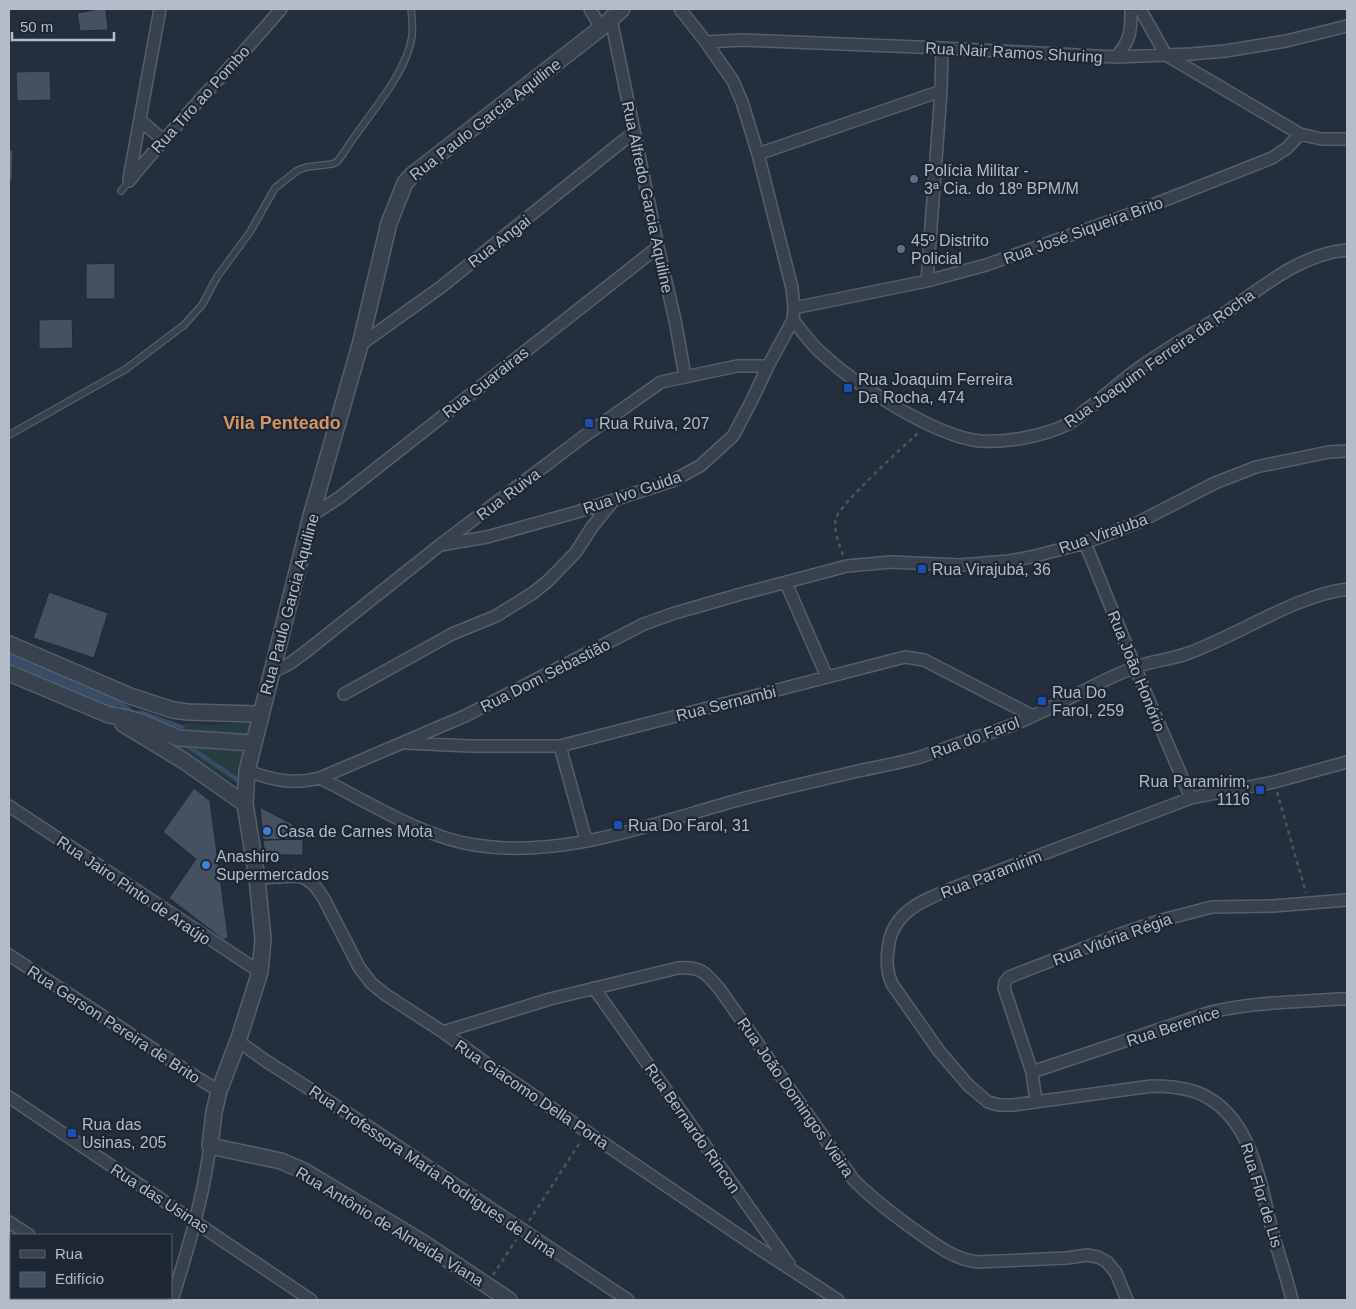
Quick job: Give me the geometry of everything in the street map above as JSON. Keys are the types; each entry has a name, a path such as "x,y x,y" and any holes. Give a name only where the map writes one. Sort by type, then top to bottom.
{"street":[{"path":"129,181 160,9"},
{"name":"Rua Tiro ao Pombo","path":"129,181 280,9"},
{"name":"Rua Alfredo Garcia Aquiline","path":"590,9 611,18 675,320 684,376"},
{"path":"680,9 733,81 742,102 758,154 792,288 794,308"},
{"path":"1116,57 1127,43 1131,32 1132,9"},
{"path":"1140,9 1166,55 1300,134 1321,139 1347,139"},
{"name":"Rua Paulo Garcia Aquiline","path":"172,1300 195,1221 206,1173 214,1112 219,1091 238,1041 260,972 263,939 257,878 245,804 247,772 311,516 360,346 389,223 405,183 412,174 611,18"},
{"name":"Rua Nair Ramos Shuring","path":"706,42 742,40 1116,57 1234,50 1286,41 1347,26"},
{"path":"927,281 941,90 942,48"},
{"path":"758,154 941,90"},
{"path":"140,120 163,140"},
{"name":"Rua Angai","path":"360,346 441,287 634,132"},
{"name":"Rua José Siqueira Brito","path":"794,308 927,281 986,265 1118,218 1272,158 1287,148 1300,134"},
{"name":"Rua Guarairas","path":"311,516 340,497 658,247"},
{"name":"Rua Joaquim Ferreira da Rocha","path":"792,320 817,349 846,374 915,418 955,435 979,441 1006,440 1043,433 1069,423 1139,368 1271,280 1306,260 1333,251 1347,250"},
{"name":"Rua Ivo Guida","path":"440,546 488,537 614,500 672,482 700,466 733,436 792,320 794,308"},
{"name":"Rua Ruiva","path":"271,673 289,664 308,650 583,437 661,382 737,366 768,366"},
{"name":"Rua Virajuba","path":"847,566 891,562 960,565 1009,561 1085,543 1139,522 1236,474 1282,461 1329,452 1347,451"},
{"path":"344,694 444,639 496,616 533,593 550,580 576,552 592,527 614,500"},
{"name":"Rua João Honório","path":"1085,543 1190,798"},
{"name":"Rua Dom Sebastião","path":"247,772 281,781 302,782 320,778 406,743 493,703 644,624 684,610 847,566"},
{"path":"786,583 827,677"},
{"name":"Rua do Farol","path":"320,778 385,812 454,841 501,848 542,848 604,838 734,801 915,758 1001,730 1136,666 1186,654 1288,608 1322,595 1347,589"},
{"path":"9,644 130,696 173,710 260,714"},
{"name":"Rua Sernambi","path":"406,743 469,746 560,746 905,657 924,660 1033,716"},
{"path":"9,673 109,715 184,761 245,804"},
{"path":"109,715 122,716 141,722 178,738 253,743"},
{"path":"560,746 586,840"},
{"name":"Rua Paramirim","path":"1036,1102 1013,1105 999,1105 988,1102 969,1086 939,1051 904,1003 887,972 889,940 894,926 902,916 924,900 1190,798 1274,782 1347,762"},
{"name":"Rua Jairo Pinto de Araújo","path":"9,806 260,972"},
{"name":"Rua Giacomo Della Porta","path":"257,878 298,876 306,879 315,886 324,899 359,967 371,983 386,996 443,1032 755,1246 838,1300"},
{"name":"Rua Vitória Régia","path":"1036,1102 1032,1072 1004,988 1005,982 1009,977 1123,933 1212,906 1309,904 1347,900"},
{"name":"Rua Gerson Pereira de Brito","path":"9,955 219,1091"},
{"name":"Rua João Domingos Vieira","path":"443,1032 550,999 594,988 678,968 691,966 700,969 721,990 853,1179 873,1199 941,1249 964,1260 977,1262 1066,1258 1087,1255 1098,1257 1107,1262 1116,1273 1127,1300"},
{"name":"Rua Bernardo Rincon","path":"594,988 792,1269"},
{"name":"Rua Berenice","path":"1032,1072 1220,1010 1305,1001 1347,1000"},
{"name":"Rua Professora Maria Rodrigues de Lima","path":"238,1041 628,1300"},
{"name":"Rua Flor de Lis","path":"1036,1102 1152,1086 1184,1088 1208,1098 1225,1112 1239,1128 1251,1151 1292,1300"},
{"name":"Rua das Usinas","path":"9,1097 311,1300"},
{"name":"Rua Antônio de Almeida Viana","path":"210,1146 281,1161 304,1171 425,1244 509,1300"},
{"path":"9,1222 27,1234"}],"lane":[{"path":"9,435 126,369 184,325 202,305 217,277 250,232 275,188 298,170 332,164 337,162 343,154 392,83 402,64 412,38 412,9"},
{"name":"Rua Tiro ao Pombo","path":"121,190 129,181"}],"path":[{"path":"847,566 838,541 835,525 837,515 928,423"},
{"path":"1274,782 1284,816"},
{"path":"1274,782 1309,904"},
{"path":"486,1284 587,1132"}],"green space":[{"path":"254,722 242,787 174,747 196,746 184,738 182,727 185,723 212,725"}],"building":[{"path":"106,9 108,30 80,31 77,13"},
{"path":"50,71 51,100 17,101 16,72"},
{"path":"9,150 13,150 12,181 9,181"},
{"path":"115,263 115,299 86,299 86,264"},
{"path":"72,319 73,348 39,349 39,320"},
{"path":"49,592 108,613 94,658 33,638"},
{"name":"Anashiro Supermercados","path":"194,788 210,801 228,937 224,940 169,898 196,859 163,832"},
{"path":"260,807 305,831 303,839 263,840"},
{"path":"303,839 303,855 265,855 263,840"}],"waterway":[{"path":"9,656 114,700"},
{"path":"114,700 134,713 143,713 182,727"},
{"path":"185,744 238,780"}],"place":[{"name":"Polícia Militar - 3ª Cia. do 18º BPM/M","path":"914,179"},
{"name":"45º Distrito Policial","path":"901,249"},
{"name":"Rua Joaquim Ferreira Da Rocha, 474","path":"848,388"},
{"name":"Rua Ruiva, 207","path":"589,423"},
{"name":"Rua Virajubá, 36","path":"922,569"},
{"name":"Rua Do Farol, 259","path":"1042,701"},
{"name":"Rua Paramirim, 1116","path":"1260,790"},
{"name":"Rua Do Farol, 31","path":"618,825"},
{"name":"Casa de Carnes Mota","path":"267,831"},
{"name":"Anashiro Supermercados","path":"206,865"},
{"name":"Rua das Usinas, 205","path":"72,1133"}],"district":[{"name":"Vila Penteado","path":"282,423"}]}
